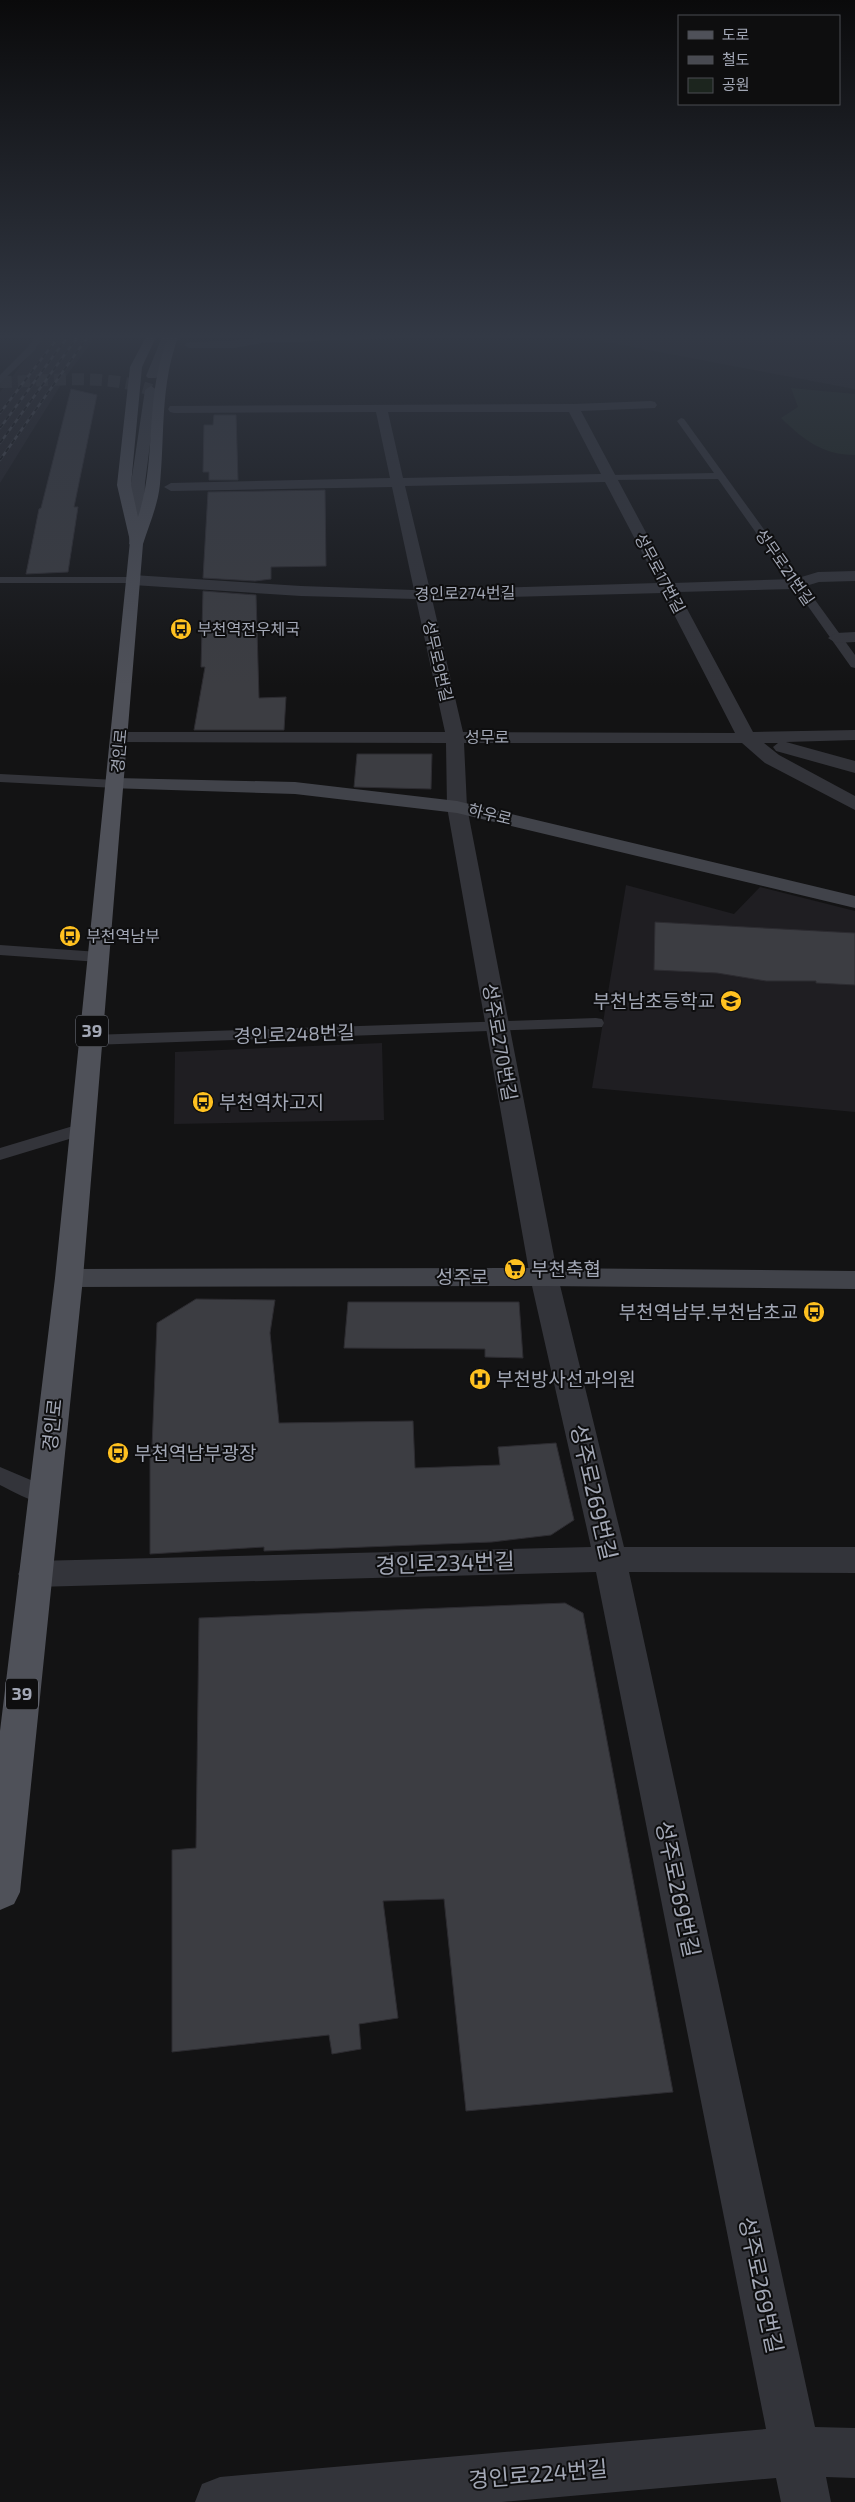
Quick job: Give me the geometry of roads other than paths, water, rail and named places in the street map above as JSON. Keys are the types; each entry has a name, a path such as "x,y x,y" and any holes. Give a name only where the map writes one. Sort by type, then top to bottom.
{"main road":[{"name":"경인로","path":"127,452 124,485 136,544"},
{"name":"경인로","path":"0,1892 68,1278 116,784 136,544 152,487 154,452"},
{"name":"경인로","path":"136,544 171,482"}],"street":[{"path":"136,544 138,483 142,452"},
{"name":"성무로9번길","path":"391,452 456,737 457,807"},
{"name":"성무로17번길","path":"596,452 747,738"},
{"path":"171,482 398,483 610,478"},
{"name":"경인로274번길","path":"133,580 301,591 423,595 796,584 818,577 855,576"},
{"path":"836,638 855,637"},
{"name":"성무로","path":"120,737 747,738 855,735"},
{"path":"747,738 814,754 855,767"},
{"path":"747,738 772,758 855,804"},
{"name":"하우로","path":"116,784 295,788 457,807 855,902"},
{"name":"성주로270번길","path":"457,807 544,1277"},
{"name":"성주로","path":"68,1278 544,1277 855,1280"},
{"name":"성주로269번길","path":"544,1277 610,1559 806,2502"},
{"name":"경인로234번길","path":"35,1574 610,1559 855,1560"},
{"name":"경인로224번길","path":"220,2502 796,2451 855,2453"}],"lane":[{"name":"성무로21번길","path":"704,452 796,584 855,664"},
{"path":"610,478 722,476"},
{"path":"1,580 133,580"},
{"path":"0,778 116,784"},
{"path":"0,950 99,957"},
{"name":"경인로248번길","path":"91,1040 596,1023"},
{"path":"0,1154 83,1129"},
{"path":"0,1475 44,1495"}],"railway":[{"path":"0,460 6,452"}],"place":[{"name":"부천역전우체국","path":"181,629"},
{"name":"부천역남부","path":"70,936"},
{"name":"부천남초등학교","path":"731,1001"},
{"name":"부천역차고지","path":"203,1102"},
{"name":"부천축협","path":"515,1269"},
{"name":"부천역남부.부천남초교","path":"814,1312"},
{"name":"부천방사선과의원","path":"480,1379"},
{"name":"부천역남부광장","path":"118,1453"}]}
